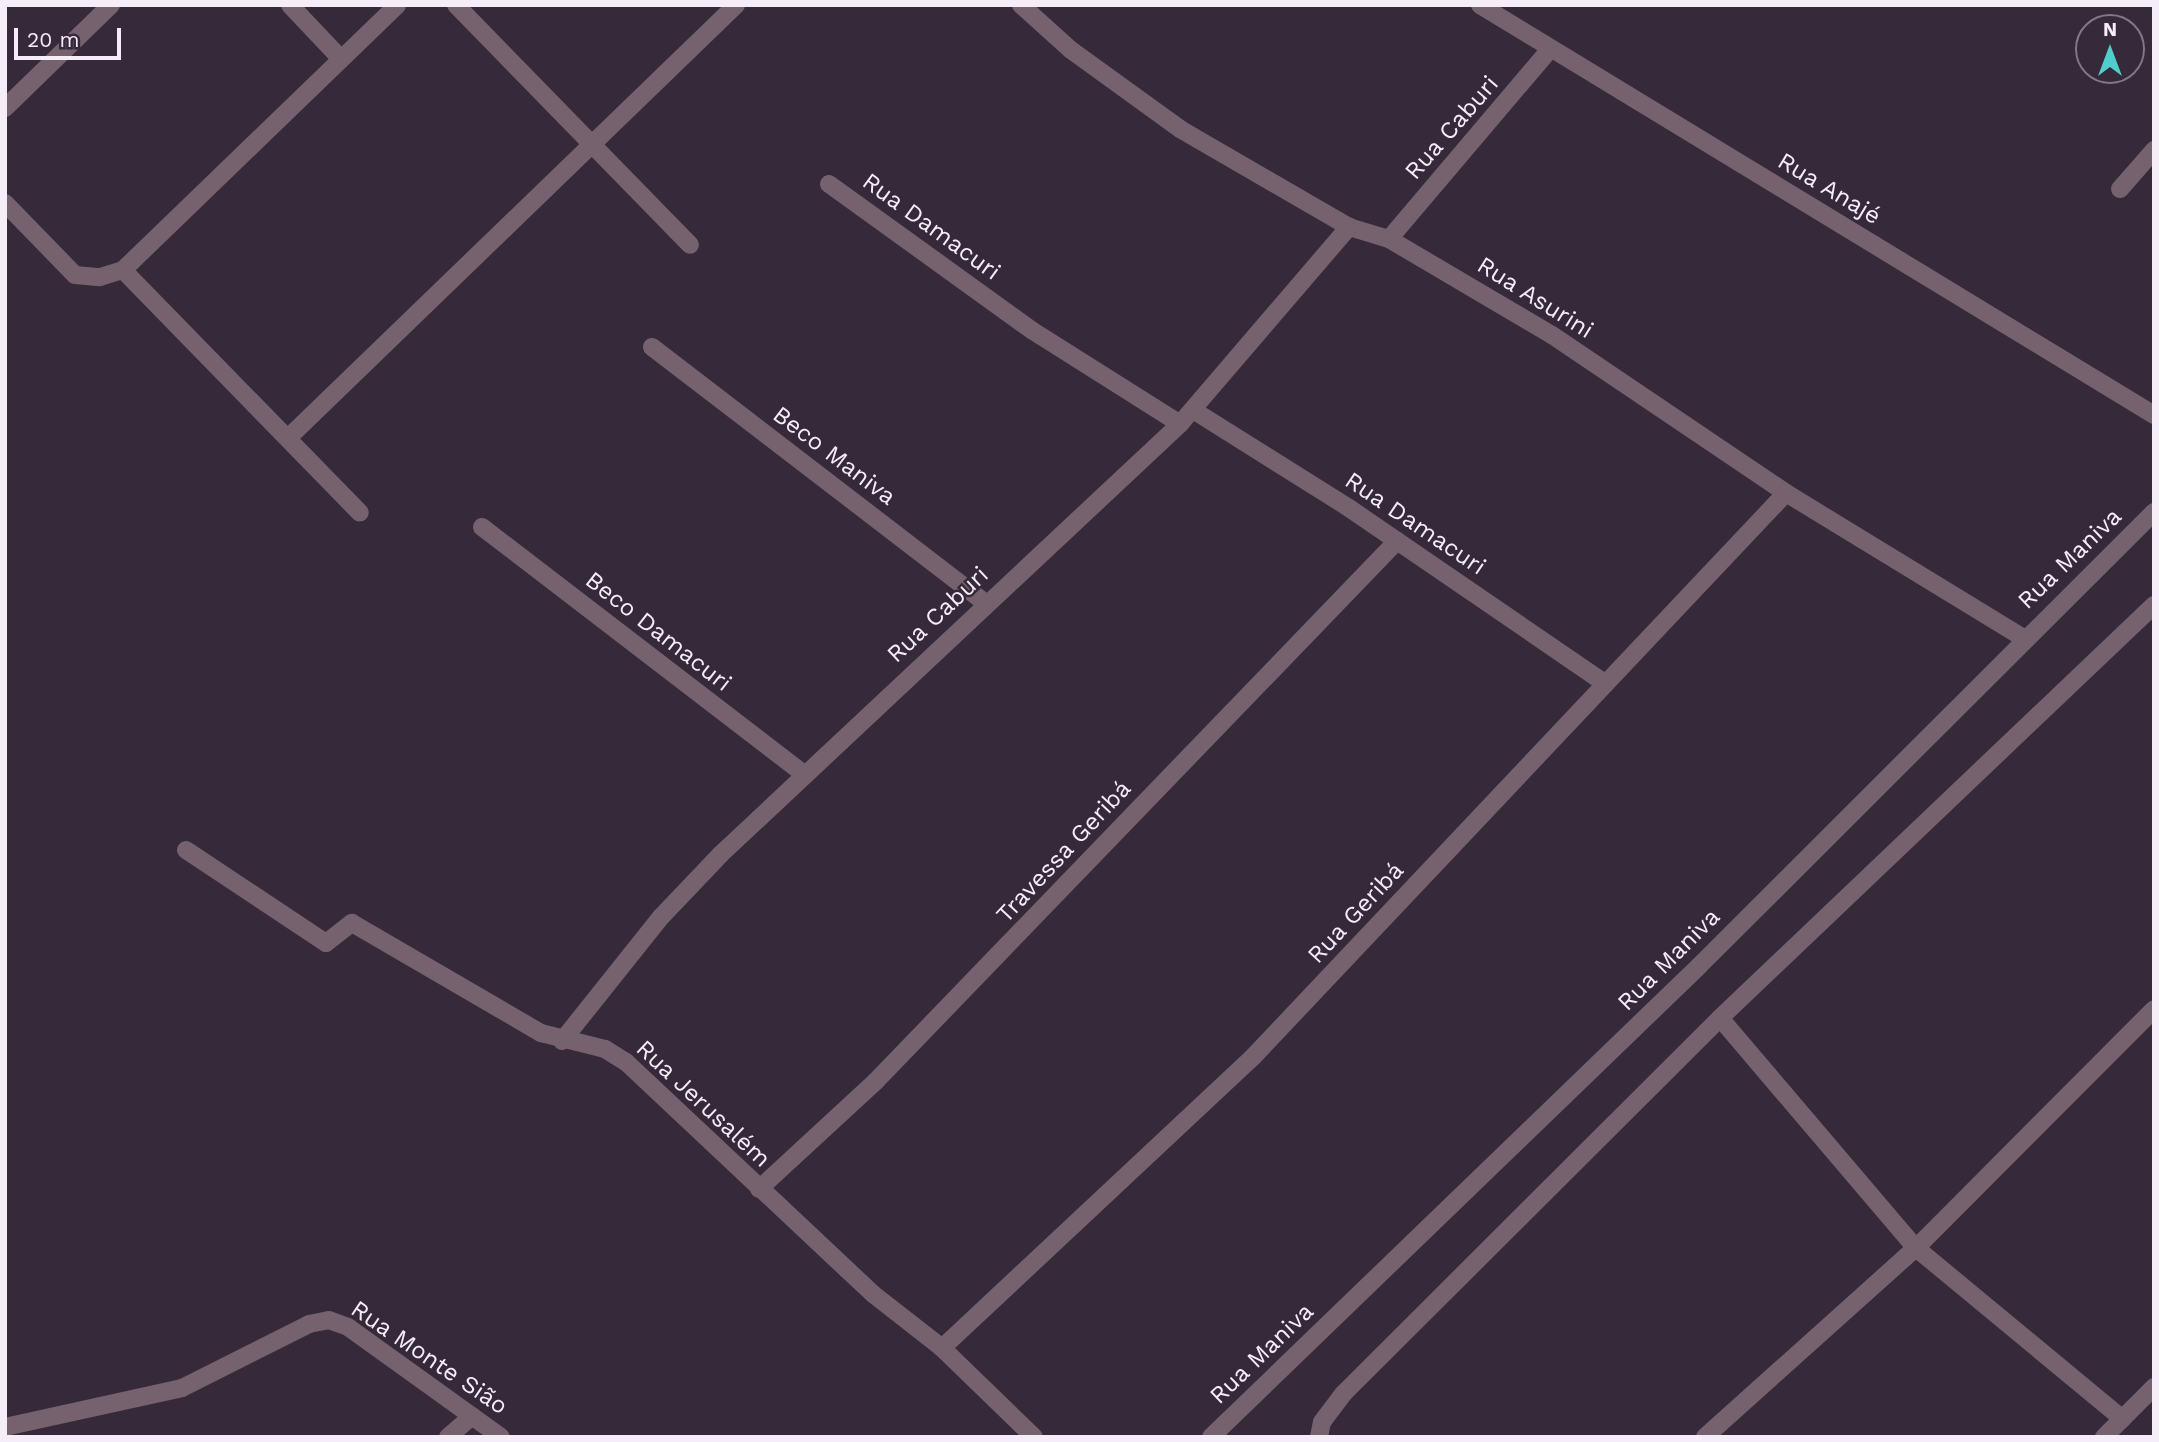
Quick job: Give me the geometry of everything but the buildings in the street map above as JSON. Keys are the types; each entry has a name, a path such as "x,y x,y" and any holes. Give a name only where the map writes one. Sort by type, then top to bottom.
{"street":[{"path":"5,108 111,5"},
{"path":"290,5 341,59"},
{"path":"5,203 75,275 100,277 123,270 397,5"},
{"path":"456,5 690,245"},
{"path":"288,438 736,5"},
{"name":"Rua Asurini","path":"1021,5 1071,50 1180,129 1349,227 1389,239 1552,335 1786,493 2024,638"},
{"name":"Rua Anajé","path":"1480,5 2154,415"},
{"name":"Rua Caburi","path":"1389,239 1550,49"},
{"path":"2120,189 2154,150"},
{"name":"Rua Damacuri","path":"829,184 1032,331 1180,424"},
{"name":"Rua Caburi","path":"562,1041 662,917 805,775 1180,424 1349,227"},
{"path":"123,270 360,513"},
{"name":"Beco Maniva","path":"652,347 986,603"},
{"name":"Rua Damacuri","path":"1193,410 1397,541 1606,684"},
{"name":"Rua Geribá","path":"942,1348 1252,1058 1786,493"},
{"name":"Rua Maniva","path":"1211,1437 1709,956 2024,638 2154,512"},
{"name":"Beco Damacuri","path":"482,527 805,775"},
{"name":"Travessa Geribá","path":"759,1189 930,1026 1397,541"},
{"path":"1320,1437 1322,1422 1344,1393 1720,1018 2154,605"},
{"name":"Rua Jerusalém","path":"186,850 326,943 352,923 562,1041 605,1049 626,1062 873,1294 942,1348 1034,1437"},
{"path":"1705,1437 1916,1248 2154,1009"},
{"path":"1720,1018 1916,1248 2123,1419"},
{"name":"Rua Monte Sião","path":"5,1427 182,1388 309,1324 329,1320 348,1327 501,1437"},
{"path":"2104,1437 2154,1387"},
{"path":"448,1437 472,1416"}]}
